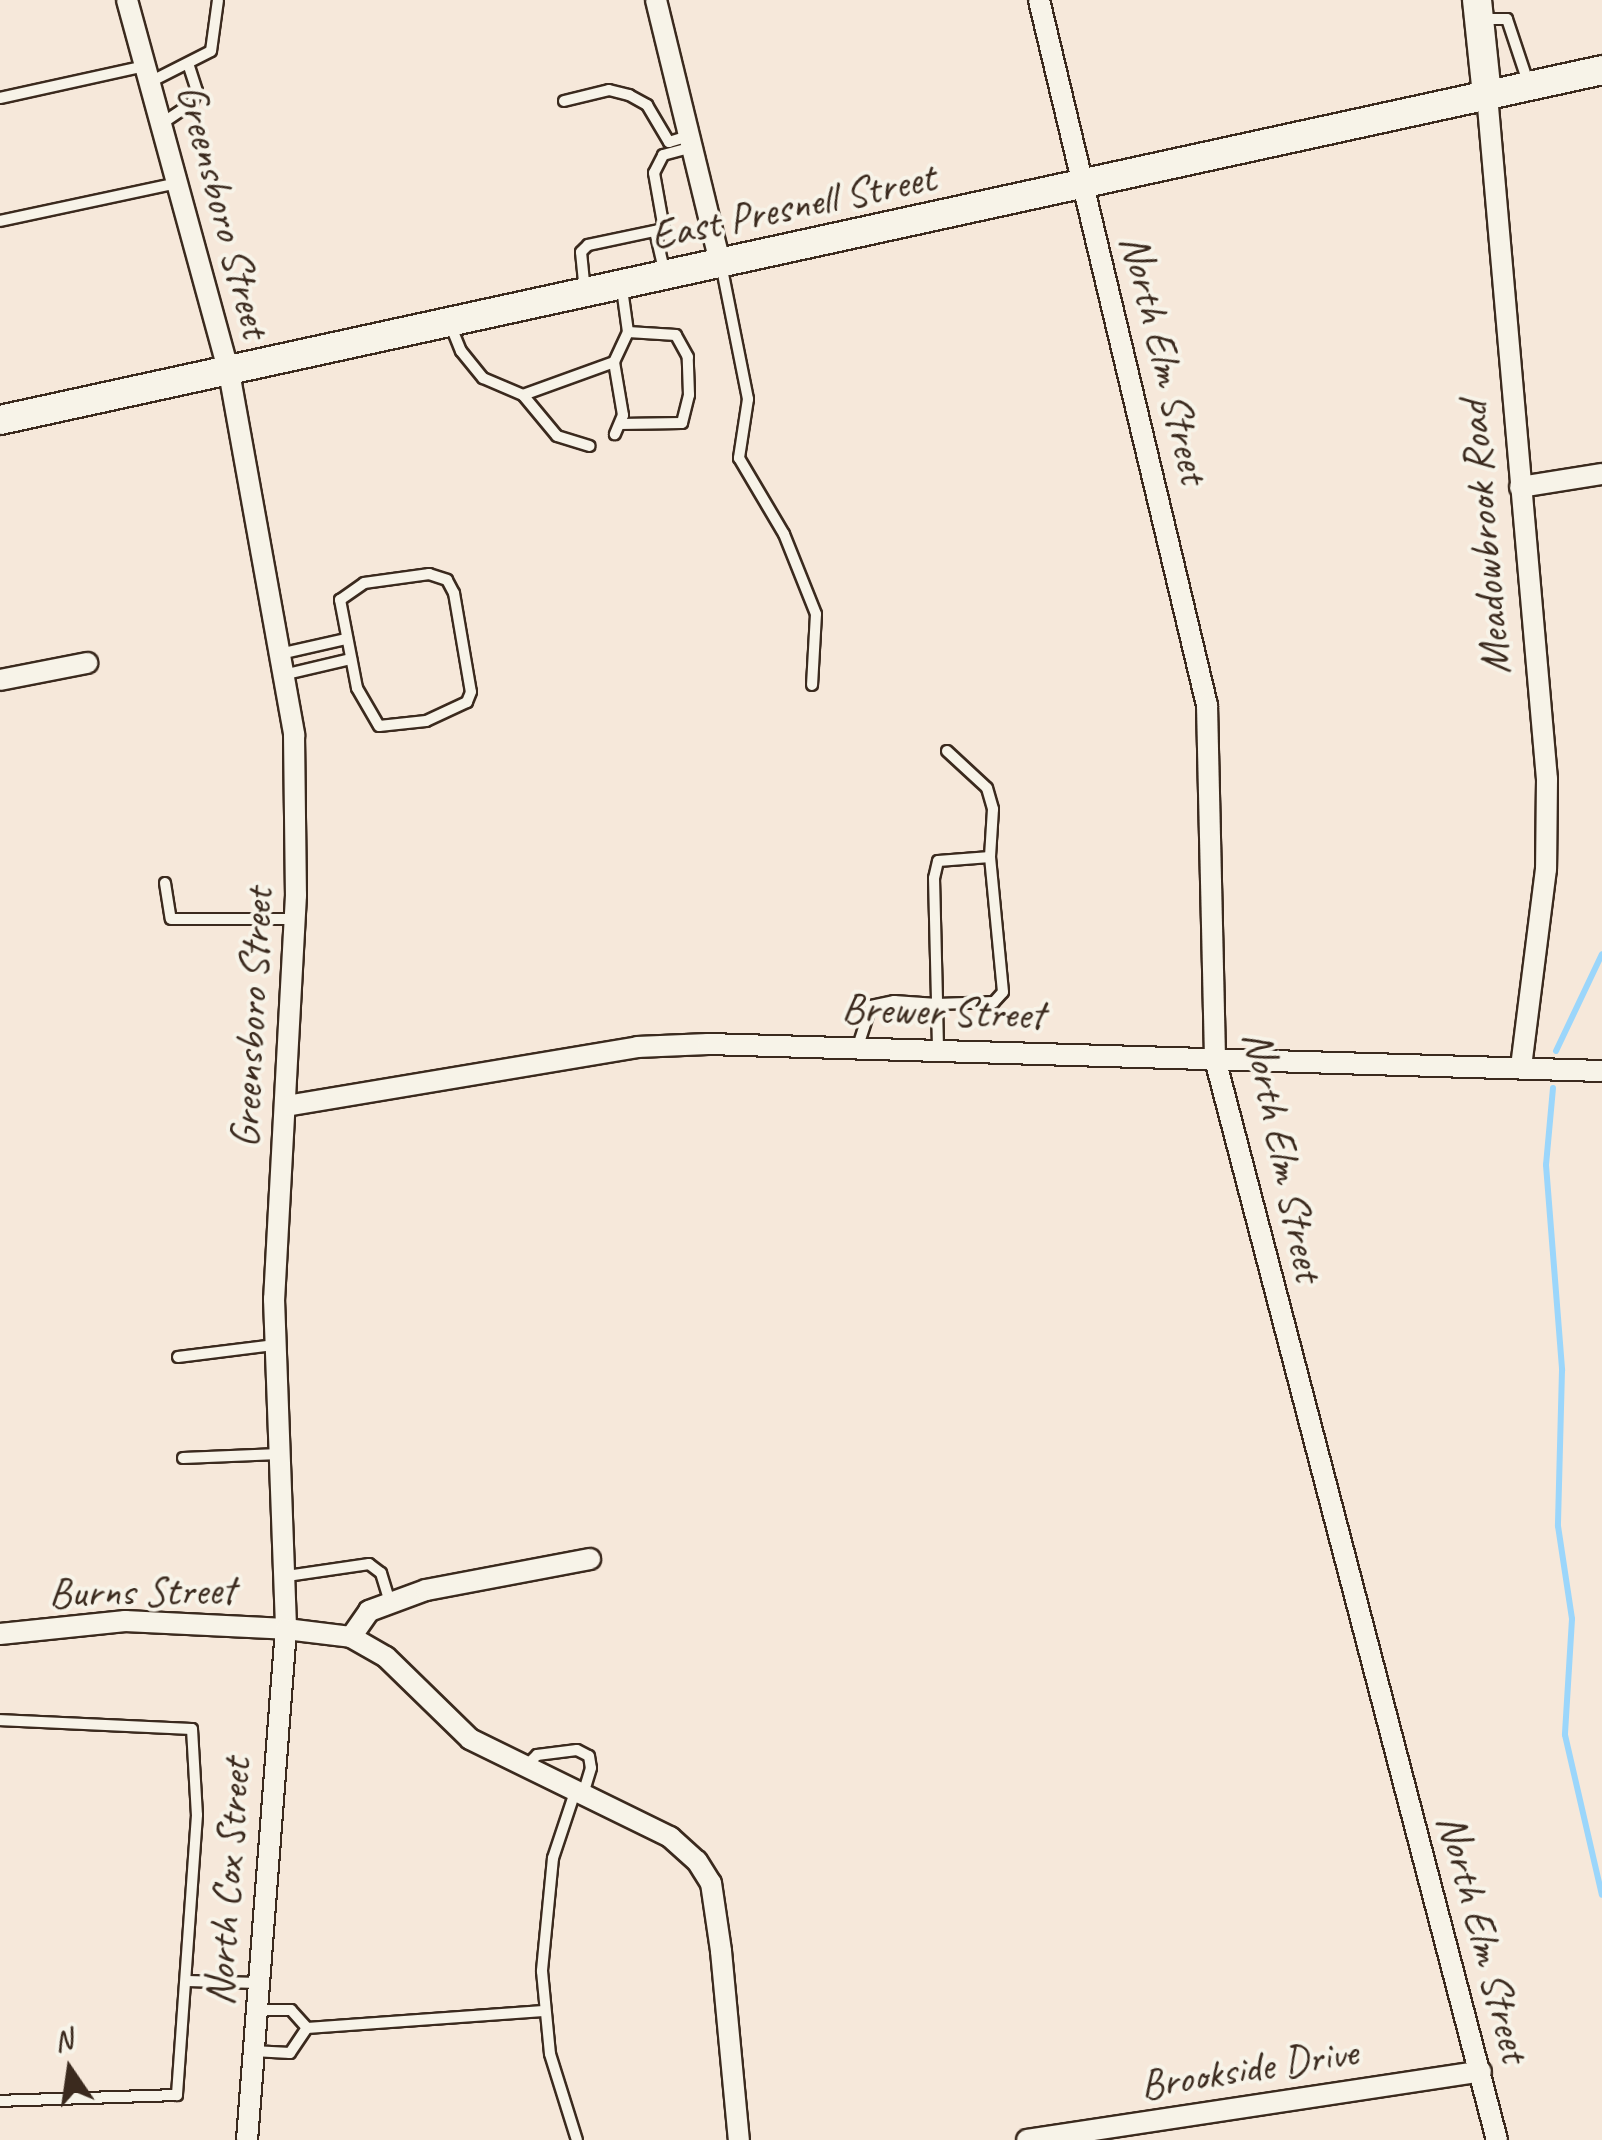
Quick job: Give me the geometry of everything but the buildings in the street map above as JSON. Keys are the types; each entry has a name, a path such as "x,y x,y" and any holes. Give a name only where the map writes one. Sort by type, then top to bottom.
{"main road":[{"name":"Meadowbrook Road","path":"1478,10 1487,95"},
{"name":"East Presnell Street","path":"0,420 1602,70"}],"street":[{"name":"Greensboro Street","path":"127,0 228,372 286,664 298,814 274,1346 286,1629"},
{"path":"656,0 720,263"},
{"name":"North Elm Street","path":"1039,0 1207,705 1215,1059 1498,2140"},
{"name":"Meadowbrook Road","path":"1487,95 1547,780 1546,868 1521,1068"},
{"path":"1520,487 1602,474"},
{"path":"0,680 86,663"},
{"name":"Brewer Street","path":"286,1106 637,1047 858,1046 1602,1071"},
{"path":"351,1638 368,1611 390,1603 590,1559"},
{"name":"Burns Street","path":"0,1634 125,1622 286,1629"},
{"path":"286,1629 351,1638 386,1657 470,1740 653,1831 697,1861 710,1883 738,2140"},
{"name":"North Cox Street","path":"247,2140 286,1629"},
{"name":"Brookside Drive","path":"1028,2140 1481,2071"}],"lane":[{"path":"0,98 147,75 188,64 210,51 218,0"},
{"path":"1478,10 1507,18 1529,86"},
{"path":"161,124 178,117 197,91 188,64"},
{"path":"564,101 610,90 629,95 647,105 669,142 690,141"},
{"path":"585,293 578,259 588,244 664,229 654,173 663,155 690,141"},
{"path":"0,221 178,183"},
{"path":"654,231 665,275"},
{"path":"720,263 748,399 739,458 784,534 816,614 812,685"},
{"path":"621,285 628,327 614,362 617,429 682,423 689,396 688,357 676,335 628,327"},
{"path":"450,323 472,366 499,388 523,395 556,436 590,446"},
{"path":"523,395 614,362"},
{"path":"416,575 446,580 471,692 467,702 426,721 379,726 366,712 346,639 340,600 347,590 416,575"},
{"path":"286,664 346,639"},
{"path":"286,664 350,660"},
{"path":"858,1046 871,1006 894,1000 937,1004 994,1002 1003,992 990,857 993,809 987,788 947,752"},
{"path":"938,1049 938,861 990,857"},
{"path":"165,883 171,919 295,919"},
{"path":"178,1356 274,1346"},
{"path":"182,1458 279,1454"},
{"path":"286,1576 369,1564 381,1573 390,1603"},
{"path":"0,1720 192,1729 197,1815 178,2095 0,2101"},
{"path":"525,1767 537,1755 577,1750 589,1756 591,1768 548,1891 543,2011 577,2140"},
{"path":"187,1981 258,1983"},
{"path":"256,2010 291,2010 307,2028"},
{"path":"307,2028 543,2011"},
{"path":"253,2051 290,2053 307,2028"}],"waterway":[{"path":"1556,1051 1602,954"},
{"path":"1553,1088 1546,1165 1562,1370 1558,1526 1572,1619 1565,1735 1602,1895"}]}
